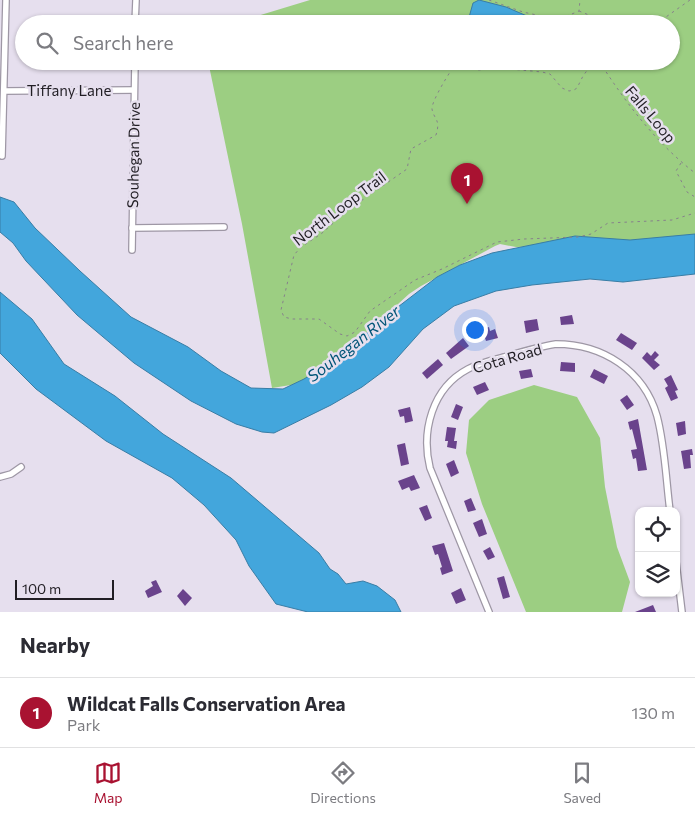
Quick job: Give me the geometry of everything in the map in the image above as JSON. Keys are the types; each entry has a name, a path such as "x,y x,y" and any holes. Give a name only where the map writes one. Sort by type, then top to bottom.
{"street":[{"path":"2,156 6,0"},
{"path":"135,15 136,0"},
{"name":"Souhegan Drive","path":"132,250 135,70"},
{"name":"Tiffany Lane","path":"4,91 134,90"},
{"path":"132,228 224,227"},
{"name":"Cota Road","path":"488,612 481,590 430,468 426,448 427,427 433,406 449,384 466,370 483,363 556,344 590,348 611,357 633,374 644,388 655,411 660,429 670,507"},
{"path":"0,477 11,474 21,467"},
{"path":"680,595 682,612"}],"path":[{"path":"489,0 536,15"},
{"path":"579,11 580,0"},
{"path":"669,15 690,0"},
{"path":"570,15 579,11 589,15"},
{"name":"North Loop Trail","path":"452,70 433,101 432,108 438,123 436,135 411,149 407,169 348,210 321,234 301,247 294,255 281,310 284,317 292,319 319,319 340,334 347,336 355,332 370,311 415,280 442,269 496,242 578,237 591,234 608,223 672,220 695,213"},
{"name":"North Loop Trail","path":"521,70 550,74 562,88 569,91 578,88 582,76 587,70"},
{"name":"Falls Loop","path":"605,70 631,109 682,163 695,173"},
{"path":"682,163 676,171 687,192 695,197"}],"green space":[{"path":"310,0 695,0 695,236 661,238 631,244 516,247 500,244 409,294 351,347 317,374 297,384 272,388 242,224 210,70 680,70 680,15 261,15"},
{"path":"534,385 577,397 600,438 605,487 617,547 630,582 622,612 526,612 482,504 466,453 469,420 489,400"}],"water":[{"path":"479,0 506,7 525,15 470,15 473,3"},
{"path":"0,197 14,202 35,228 131,317 188,347 221,371 251,388 283,389 304,379 345,354 377,323 437,277 460,265 492,253 575,236 630,240 695,234 695,274 623,282 590,279 532,285 496,291 454,306 423,329 389,367 362,387 331,405 274,433 262,432 236,424 191,401 134,363 77,315 26,261 13,243 0,232"},
{"path":"0,292 32,319 64,364 115,396 163,434 231,478 319,553 330,569 338,574 346,584 363,581 377,586 395,600 401,612 308,612 276,604 249,566 236,540 204,505 172,478 106,441 36,389 0,353"}],"building":[{"path":"572,315 574,324 561,325 560,317"},
{"path":"537,319 539,330 526,333 524,321"},
{"path":"489,327 490,331 495,329 498,338 486,341 482,329"},
{"path":"621,333 637,343 632,350 616,340"},
{"path":"463,338 469,346 451,359 446,353"},
{"path":"655,351 659,355 654,360 660,365 654,370 642,358 647,352 651,356"},
{"path":"438,359 443,365 427,379 422,373"},
{"path":"561,362 575,363 575,372 560,371"},
{"path":"531,369 533,377 521,379 519,371"},
{"path":"594,369 608,376 604,384 590,377"},
{"path":"671,375 678,390 675,391 678,398 671,401 665,388 668,386 664,379"},
{"path":"485,382 489,390 477,395 473,387"},
{"path":"627,395 634,405 627,410 620,400"},
{"path":"456,404 463,407 458,420 451,417"},
{"path":"410,407 413,421 405,423 404,416 400,417 398,410"},
{"path":"638,419 647,470 638,471 636,458 633,459 631,450 637,449 632,429 630,430 628,422"},
{"path":"685,421 686,434 678,436 676,423"},
{"path":"447,427 456,428 454,441 457,441 456,449 447,447 448,441 445,441"},
{"path":"405,443 409,464 401,466 397,445"},
{"path":"692,449 693,455 690,455 691,468 684,469 681,451"},
{"path":"454,460 459,473 451,477 446,464"},
{"path":"414,475 420,488 411,491 409,487 402,490 398,481"},
{"path":"471,498 476,510 468,512 464,501"},
{"path":"427,505 432,518 425,521 419,508"},
{"path":"482,519 487,534 479,537 473,523"},
{"path":"444,543 453,571 442,575 438,554 435,555 432,546"},
{"path":"490,547 495,557 488,560 483,551"},
{"path":"504,576 510,597 503,599 497,578"},
{"path":"156,580 162,592 148,598 145,591 153,586 151,582"},
{"path":"461,588 466,600 456,604 451,593"},
{"path":"183,589 192,598 185,606 177,596"},
{"path":"653,605 656,612 635,612"}],"place":[{"name":"Wildcat Falls Conservation Area","path":"467,204"}],"water label":[{"name":"Souhegan River","path":"353,343"}]}
